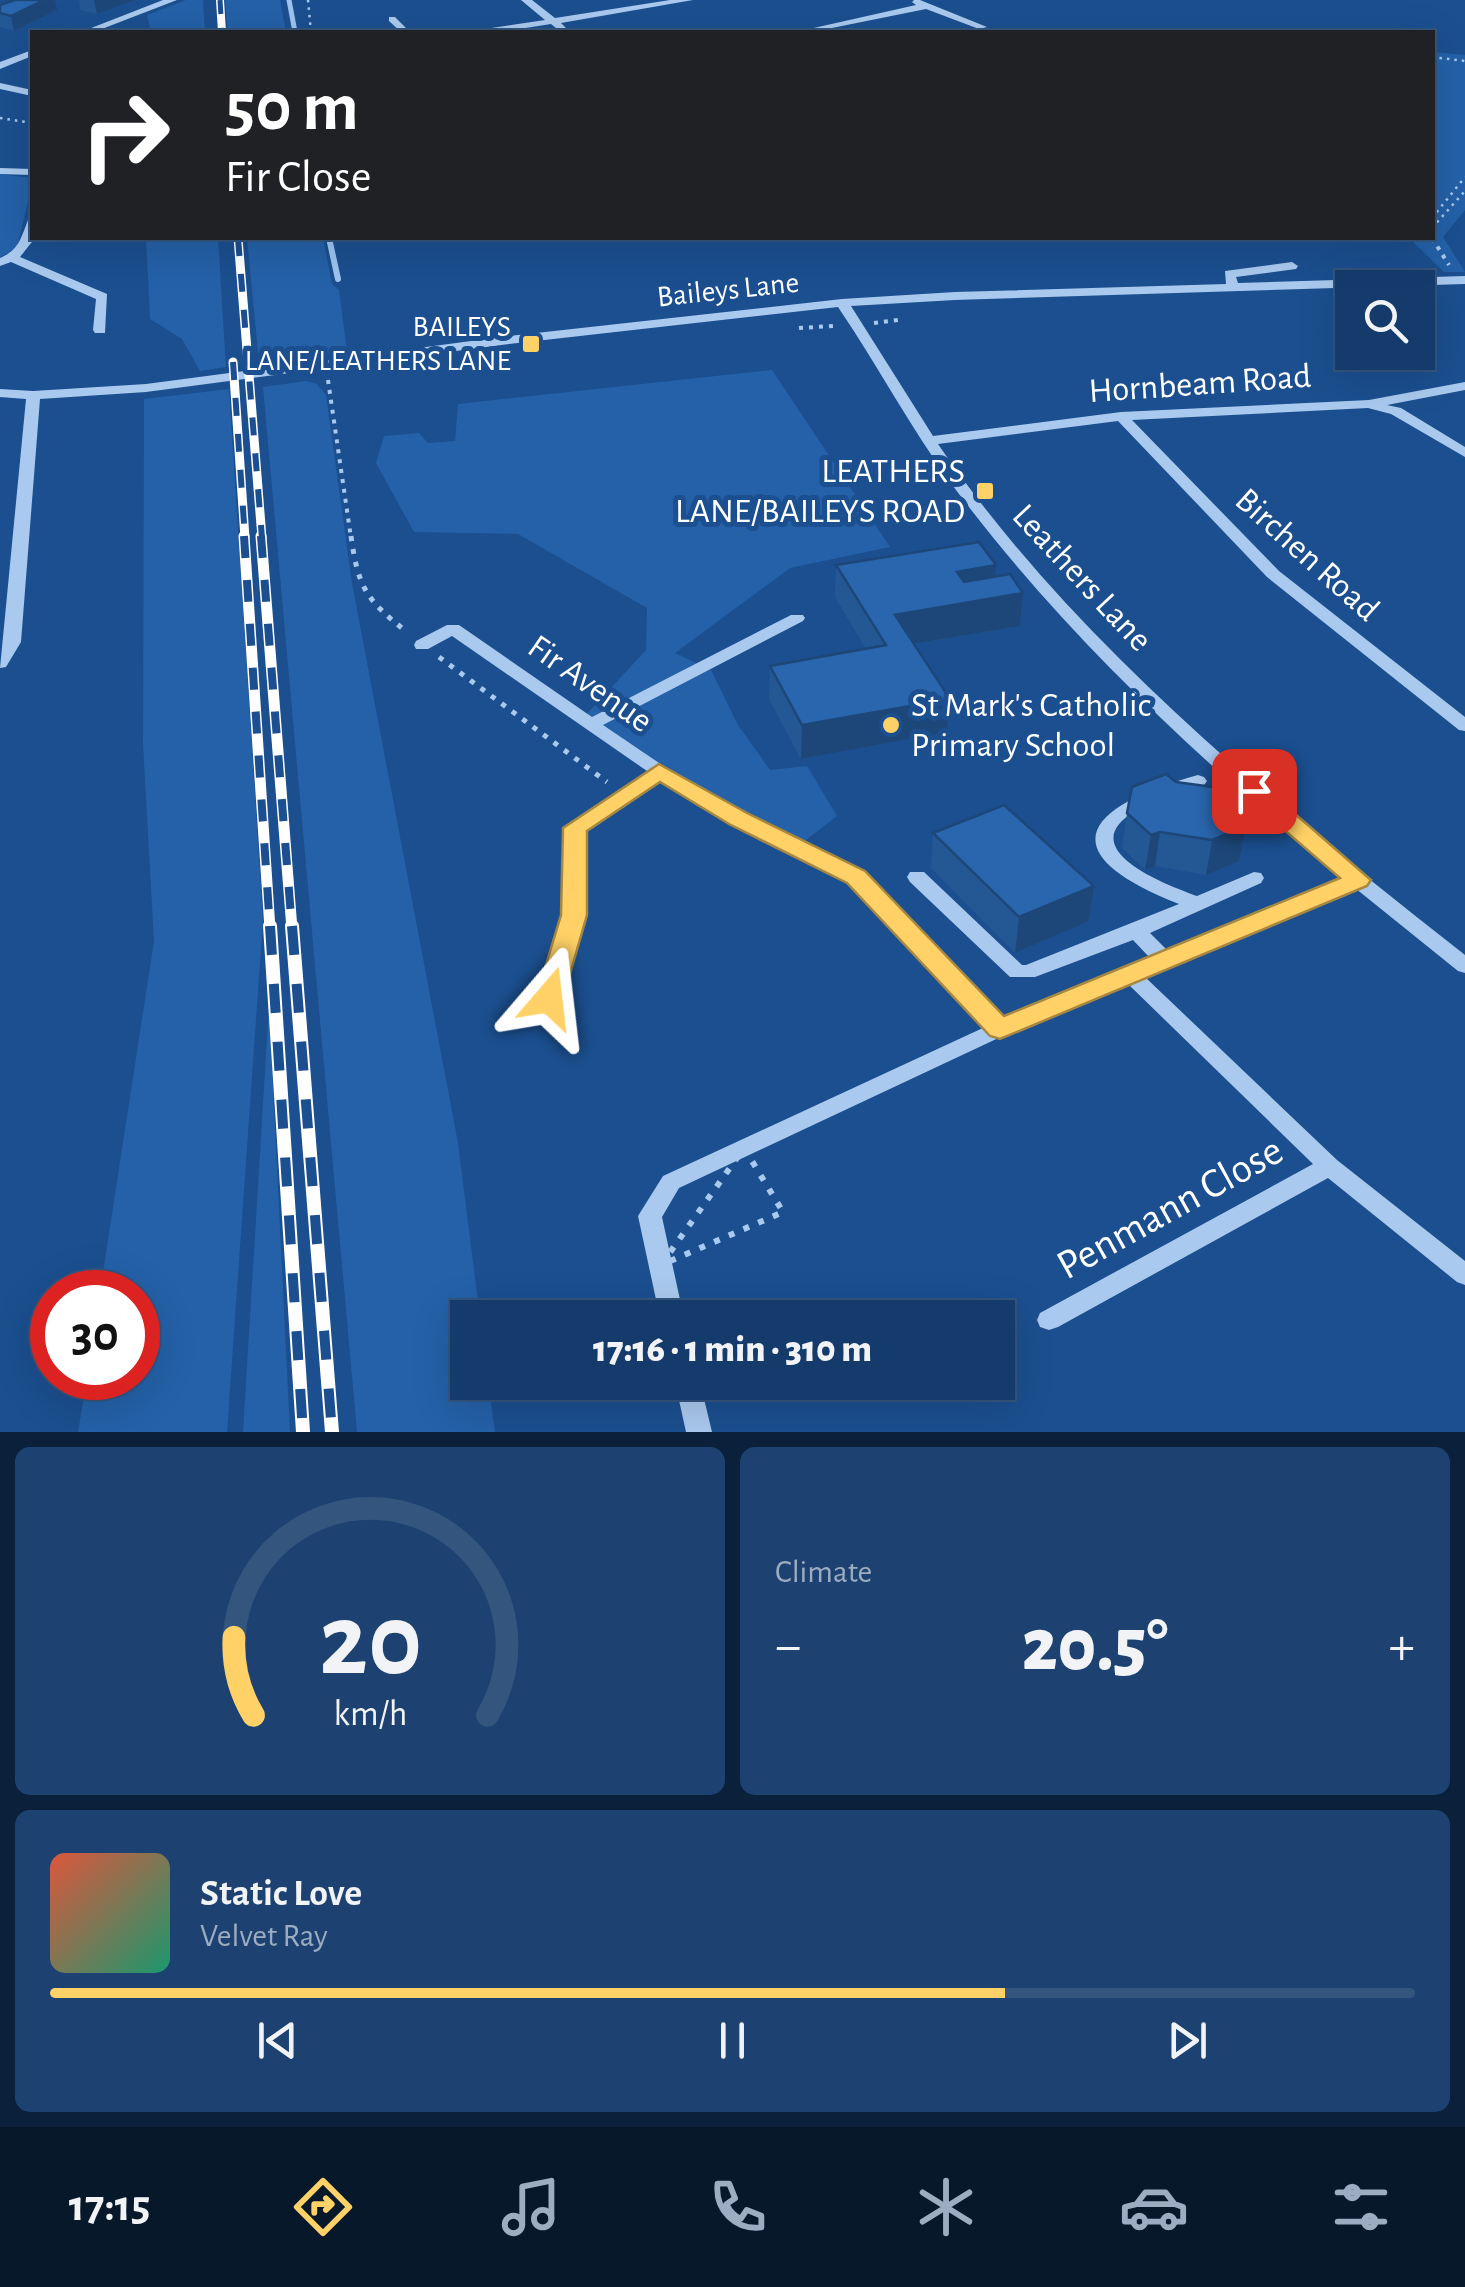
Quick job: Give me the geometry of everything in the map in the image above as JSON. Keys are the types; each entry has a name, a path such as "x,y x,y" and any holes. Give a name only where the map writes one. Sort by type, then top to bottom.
{"street":[{"path":"91,30 172,0"},
{"path":"526,0 563,30"},
{"path":"499,30 688,0"},
{"path":"912,0 982,27"},
{"path":"811,30 926,6"},
{"path":"392,20 404,30"},
{"path":"0,66 30,54"},
{"path":"0,86 30,93"},
{"path":"0,171 30,172"},
{"path":"6,260 28,246 30,235"},
{"path":"6,260 103,297 100,330"},
{"path":"1234,288 1229,274 1292,266"},
{"name":"Baileys Lane","path":"0,393 33,395 164,386 509,340 842,303 1460,276"},
{"name":"Leathers Lane","path":"842,303 928,442 994,528 1089,634 1181,725 1358,880 1465,966"},
{"path":"1368,404 1465,386"},
{"path":"0,663 13,642 33,395"},
{"name":"Hornbeam Road","path":"928,442 1121,416 1368,404 1396,412 1465,453"},
{"name":"Birchen Road","path":"1121,416 1273,574 1465,726"},
{"path":"591,724 798,618"},
{"name":"Fir Avenue","path":"422,645 453,629 659,771 738,818 856,877 1000,1029"},
{"path":"549,998 574,915 575,828 659,771"},
{"path":"1198,781 1118,814 1108,825 1104,840 1106,850 1117,863 1142,883 1199,904"},
{"path":"916,877 1016,972 1028,972 1136,931 1254,878"},
{"path":"668,1300 650,1216 671,1182 1000,1029 1358,880"},
{"path":"1136,931 1166,962"},
{"path":"1132,976 1329,1166 1465,1275"},
{"name":"Penmann Close","path":"1049,1320 1329,1166"},
{"path":"691,1400 698,1432"}],"path":[{"path":"308,0 311,30"},
{"path":"1435,57 1465,61"},
{"path":"0,118 30,123"},
{"path":"1435,214 1465,177"},
{"path":"1435,225 1465,190"},
{"path":"1432,240 1460,276"},
{"path":"326,372 345,518 357,577 379,610 624,795"},
{"path":"744,1148 784,1212 660,1265 744,1148"}],"shaded area":[{"path":"186,0 203,0 205,30 151,30 147,15"},
{"path":"225,0 280,0 286,30 228,30"},
{"path":"1435,52 1465,55 1465,210 1443,237 1465,272 1444,272 1411,240 1435,240"},
{"path":"0,174 30,178 17,248 0,257"},
{"path":"146,240 218,240 226,367 200,371 182,339 150,319"},
{"path":"247,240 323,240 332,284 339,290 347,351 259,362"},
{"path":"772,370 890,547 790,568 675,653 711,670 738,725 770,770 807,766 837,816 797,847 583,718 646,650 647,608 518,534 414,532 376,463 384,436 419,433 428,443 455,441 458,404"},
{"path":"306,381 317,384 326,395 352,583 458,1143 478,1300 450,1300 450,1400 490,1400 495,1432 357,1432 263,387"},
{"path":"229,389 263,920 227,1432 78,1432 83,1400 160,1400 160,1270 103,1270 154,941 143,744 144,399"},
{"path":"269,1005 290,1432 243,1432"}],"building":[{"path":"15,0 44,0 11,16 0,13 0,5"},
{"path":"979,542 996,565 957,572 964,582 1010,574 1023,593 895,615 950,699 802,725 770,666 886,645 836,565"},
{"path":"1166,774 1176,782 1220,788 1248,812 1246,826 1212,840 1160,832 1151,835 1127,813 1132,787"},
{"path":"1004,805 1094,886 1019,917 933,833"}],"waterway":[{"path":"289,0 295,30"},
{"path":"329,240 338,279"}],"railway":[{"path":"220,0 222,30"},
{"path":"238,240 262,538"},
{"path":"233,362 245,538"},
{"path":"244,536 270,929"},
{"path":"261,536 292,929"},
{"path":"270,926 303,1432"},
{"path":"292,926 332,1432"}],"place":[{"name":"BAILEYS LANE/LEATHERS LANE","path":"531,344"},
{"name":"LEATHERS LANE/BAILEYS ROAD","path":"985,491"},
{"name":"St Mark's Catholic Primary School","path":"891,725"}],"route":[{"path":"549,998 574,915 575,828 659,771 738,818 856,877 1000,1029 1358,880 1254,791"}]}
